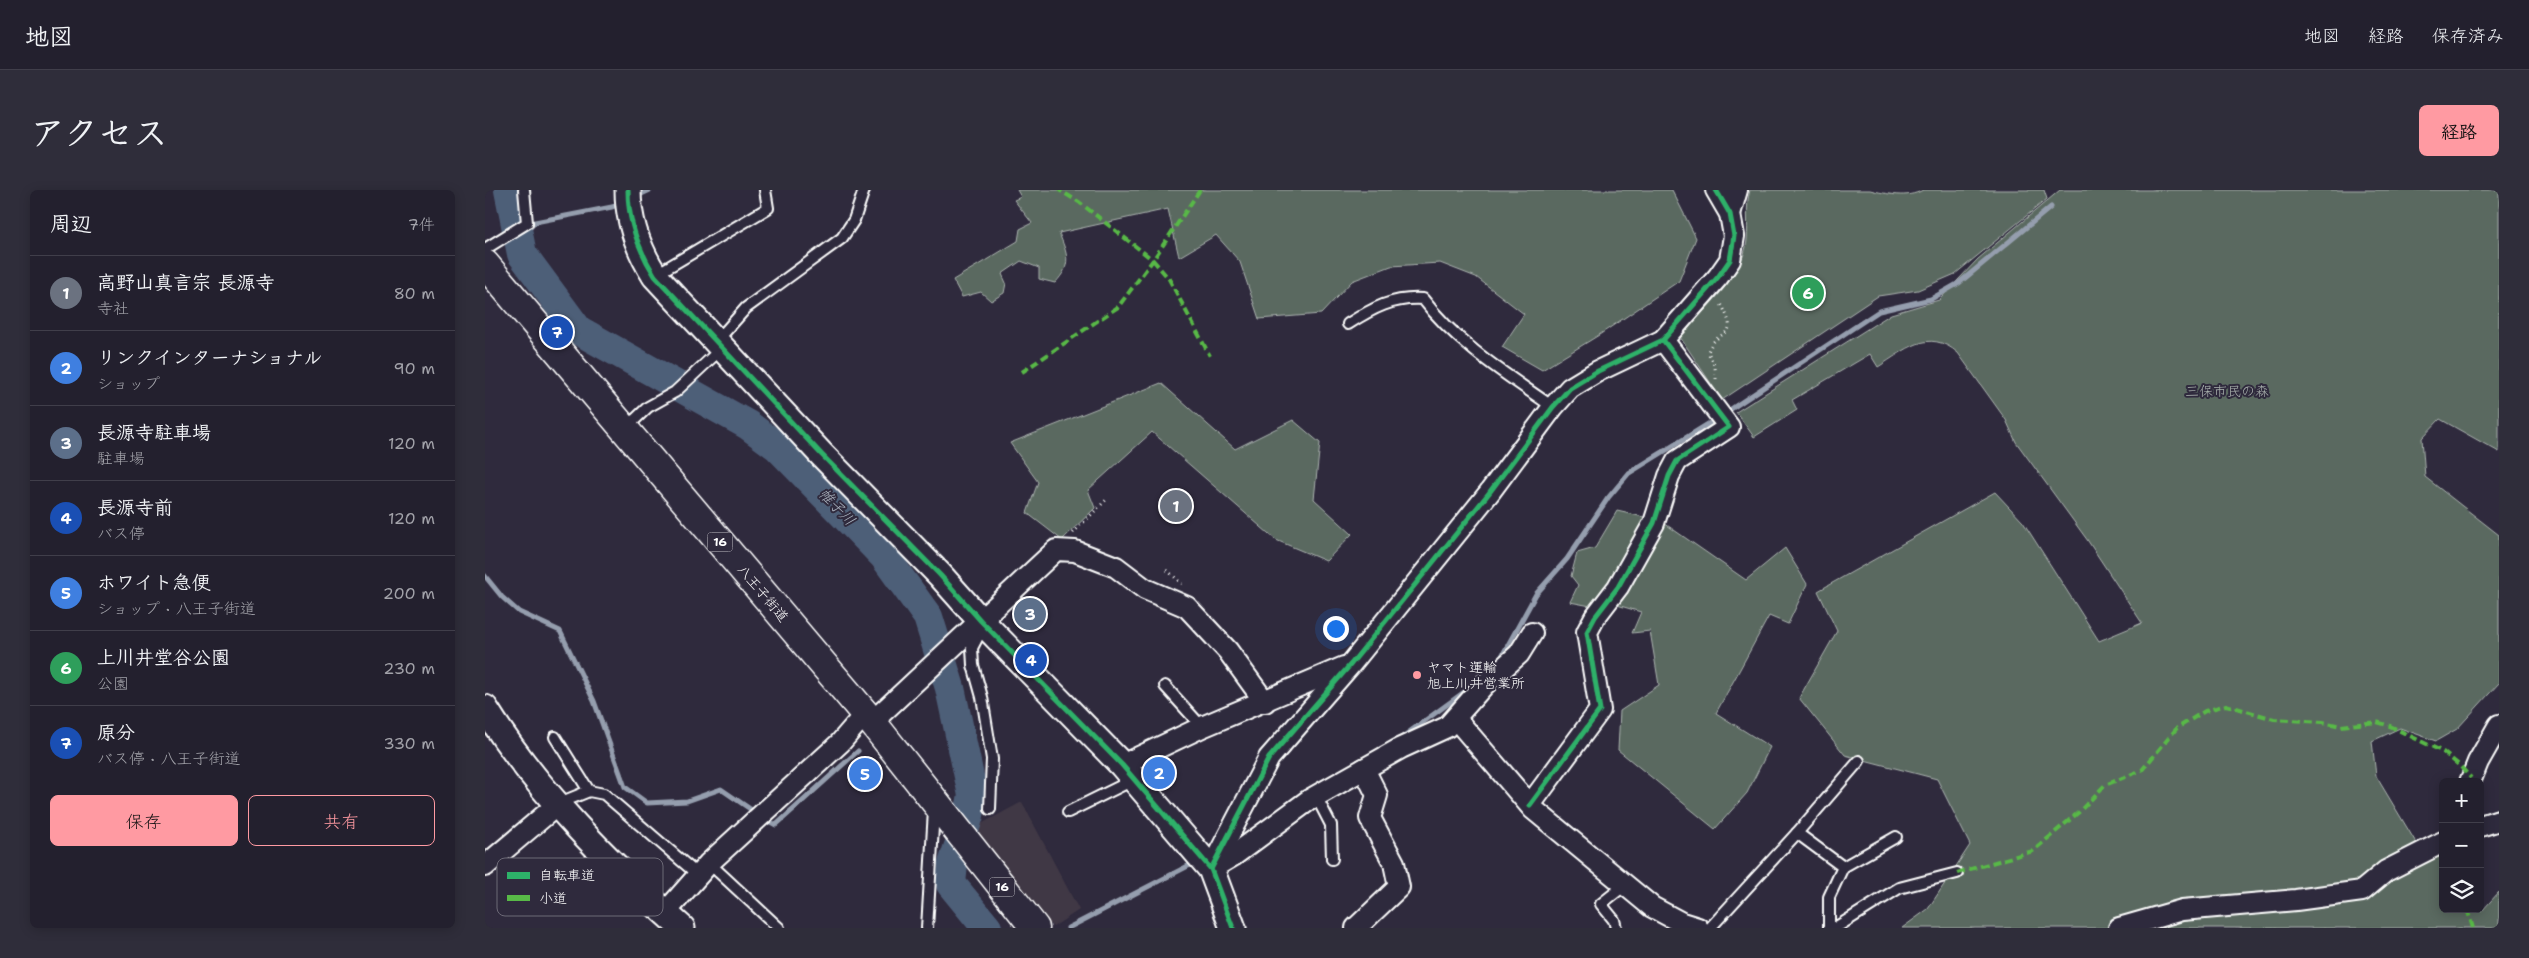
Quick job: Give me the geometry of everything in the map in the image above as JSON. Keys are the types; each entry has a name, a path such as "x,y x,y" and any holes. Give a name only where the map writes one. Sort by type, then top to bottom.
{"highway":[{"name":"八王子街道","path":"485,264 868,718 1035,928"}],"street":[{"path":"628,190 632,230 642,256 655,276 718,346 940,575 983,623 1128,773 1211,869 1233,928"},
{"path":"1211,869 1269,758 1351,664 1489,493 1553,407 1571,388 1591,375 1663,340 1730,260 1734,236 1730,214 1716,190"},
{"path":"1730,214 1737,190"},
{"path":"1530,805 1600,710 1587,632 1618,587 1654,523 1669,476 1677,460 1729,427 1663,340"},
{"path":"668,921 703,869 868,718 983,623 1056,550 1075,551 1116,567 1145,589 1187,607 1228,651 1265,702"},
{"path":"1211,869 1233,856 1316,796 1364,769 1447,727 1484,685 1519,654 1532,633"},
{"path":"1128,773 1202,727 1265,702 1351,664"},
{"path":"485,708 498,730 557,805 608,858"},
{"path":"1456,719 1530,805 1652,907 1682,923 1698,928"},
{"path":"2472,778 2478,762 2499,726"},
{"path":"1356,928 1399,887 1394,863 1370,818 1377,795 1364,769"},
{"path":"485,866 557,805"},
{"path":"2484,825 2499,820"},
{"path":"2119,928 2182,910 2296,900 2361,891 2386,871 2439,844"}],"lane":[{"path":"485,249 527,223 524,190"},
{"path":"655,276 767,208 765,190"},
{"path":"625,429 648,407 675,392 689,378 718,346 746,308 842,238 855,220 864,190"},
{"path":"1349,324 1375,307 1393,300 1423,299 1432,311 1485,360 1553,407"},
{"path":"983,623 972,648 973,665 982,697 992,759 990,810"},
{"path":"1165,686 1202,727"},
{"path":"555,737 589,791"},
{"path":"1710,928 1797,833 1859,760"},
{"path":"1068,812 1128,773"},
{"path":"557,805 589,791 604,794 779,928"},
{"path":"1316,796 1331,825 1332,859"},
{"path":"927,928 934,801"},
{"path":"1797,833 1843,867"},
{"path":"1829,928 1829,897 1843,867 1896,837"},
{"path":"1835,928 1899,888 1957,873"},
{"path":"1616,928 1614,920 1601,904 1625,885"}],"path":[{"path":"1705,396 1714,388 1717,381 1715,367 1709,355 1709,348 1729,332 1730,327 1729,318 1717,298"},
{"path":"1071,535 1108,498"},
{"path":"1167,570 1175,577"}],"shaded area":[{"path":"1022,802 1079,910 1053,927 974,835 981,824"}],"green space":[{"path":"1017,190 1672,190 1696,238 1679,281 1599,335 1542,370 1502,347 1524,314 1476,277 1440,263 1391,266 1352,281 1321,314 1259,319 1240,262 1216,235 1179,257 1168,209 1059,233 1067,259 1061,276 1055,283 1039,279 1039,268 1021,261 1002,274 1006,283 1004,293 991,301 981,292 962,297 953,280 1018,241 1020,229 1032,223 1014,200 1021,197"},
{"path":"1750,190 1870,190 1904,195 1923,190 2044,190 2047,199 1955,274 1918,290 1878,296 1722,400 1680,337 1721,292 1738,267 1747,240"},
{"name":"三保市民の森","path":"2060,190 2499,190 2499,452 2440,419 2422,438 2425,477 2499,535 2499,683 2457,729 2436,741 2400,728 2372,741 2376,776 2421,851 2439,846 2439,913 2484,913 2484,909 2499,892 2499,928 1902,928 1928,909 1970,845 1937,779 1845,755 1799,698 1837,631 1818,591 1995,492 2023,522 2099,641 2142,623 2088,541 2016,442 2006,420 1958,353 1947,345 1937,342 1917,344 1878,367 1870,354 1792,400 1797,410 1754,437 1736,412 1891,314 1939,300 1978,259"},
{"path":"1161,383 1235,449 1293,420 1320,443 1314,499 1352,534 1326,561 1276,540 1152,432 1088,490 1095,508 1062,540 1027,513 1038,482 1010,443"},
{"path":"1617,511 1661,521 1746,580 1785,548 1807,584 1788,624 1769,616 1716,713 1770,747 1747,793 1715,829 1618,750 1620,711 1659,685 1650,631 1632,633 1641,612 1617,605 1596,607 1570,602 1578,585 1571,576 1577,553 1595,548"}],"waterway":[{"name":"帷子川","path":"509,190 522,254 578,330 748,425 778,447 884,556 928,617 950,688 973,795 969,815 953,864 951,884 987,928"},
{"path":"635,197 650,190"},
{"path":"519,240 535,222 612,207 622,203"},
{"path":"1725,413 1879,311 1931,299 1959,283 2051,207"},
{"path":"1502,656 1536,594 1567,559 1608,498 1629,473 1718,418"},
{"path":"485,576 502,597 519,612 560,631 594,701 625,787 647,803 687,801 721,789 756,813"},
{"path":"941,693 950,688"},
{"path":"1401,738 1467,690"},
{"path":"765,819 776,825 858,751"},
{"path":"1068,928 1190,865"}],"marked path":[{"path":"1022,372 1118,307 1153,260 1079,202 1059,190"},
{"path":"1200,190 1153,260 1169,279 1210,356"},
{"path":"1957,873 2033,851 2079,812 2105,785 2142,770 2177,728 2205,711 2226,705 2274,719 2323,722 2341,726 2377,722 2390,726 2443,752 2471,778"},
{"path":"2468,913 2473,928"}],"cycle path":[{"path":"628,190 628,202 635,235 655,276 822,455 1122,765 1211,869 1233,928"},
{"path":"1211,869 1269,758 1351,664 1489,493 1553,407 1570,388 1598,371 1663,340 1718,277 1730,260 1734,236 1730,214 1716,190"},
{"path":"1530,805 1600,710 1587,632 1595,617 1618,587 1654,523 1669,476 1677,461 1729,427 1663,340"}],"place":[{"name":"上川井堂谷公園","path":"1808,293"},
{"name":"原分","path":"557,332"},
{"name":"高野山真言宗 長源寺","path":"1176,506"},
{"name":"長源寺駐車場","path":"1030,614"},
{"name":"長源寺前","path":"1031,660"},
{"name":"ヤマト運輸 旭上川井営業所","path":"1417,675"},
{"name":"リンクインターナショナル","path":"1159,773"},
{"name":"ホワイト急便","path":"865,774"}]}
